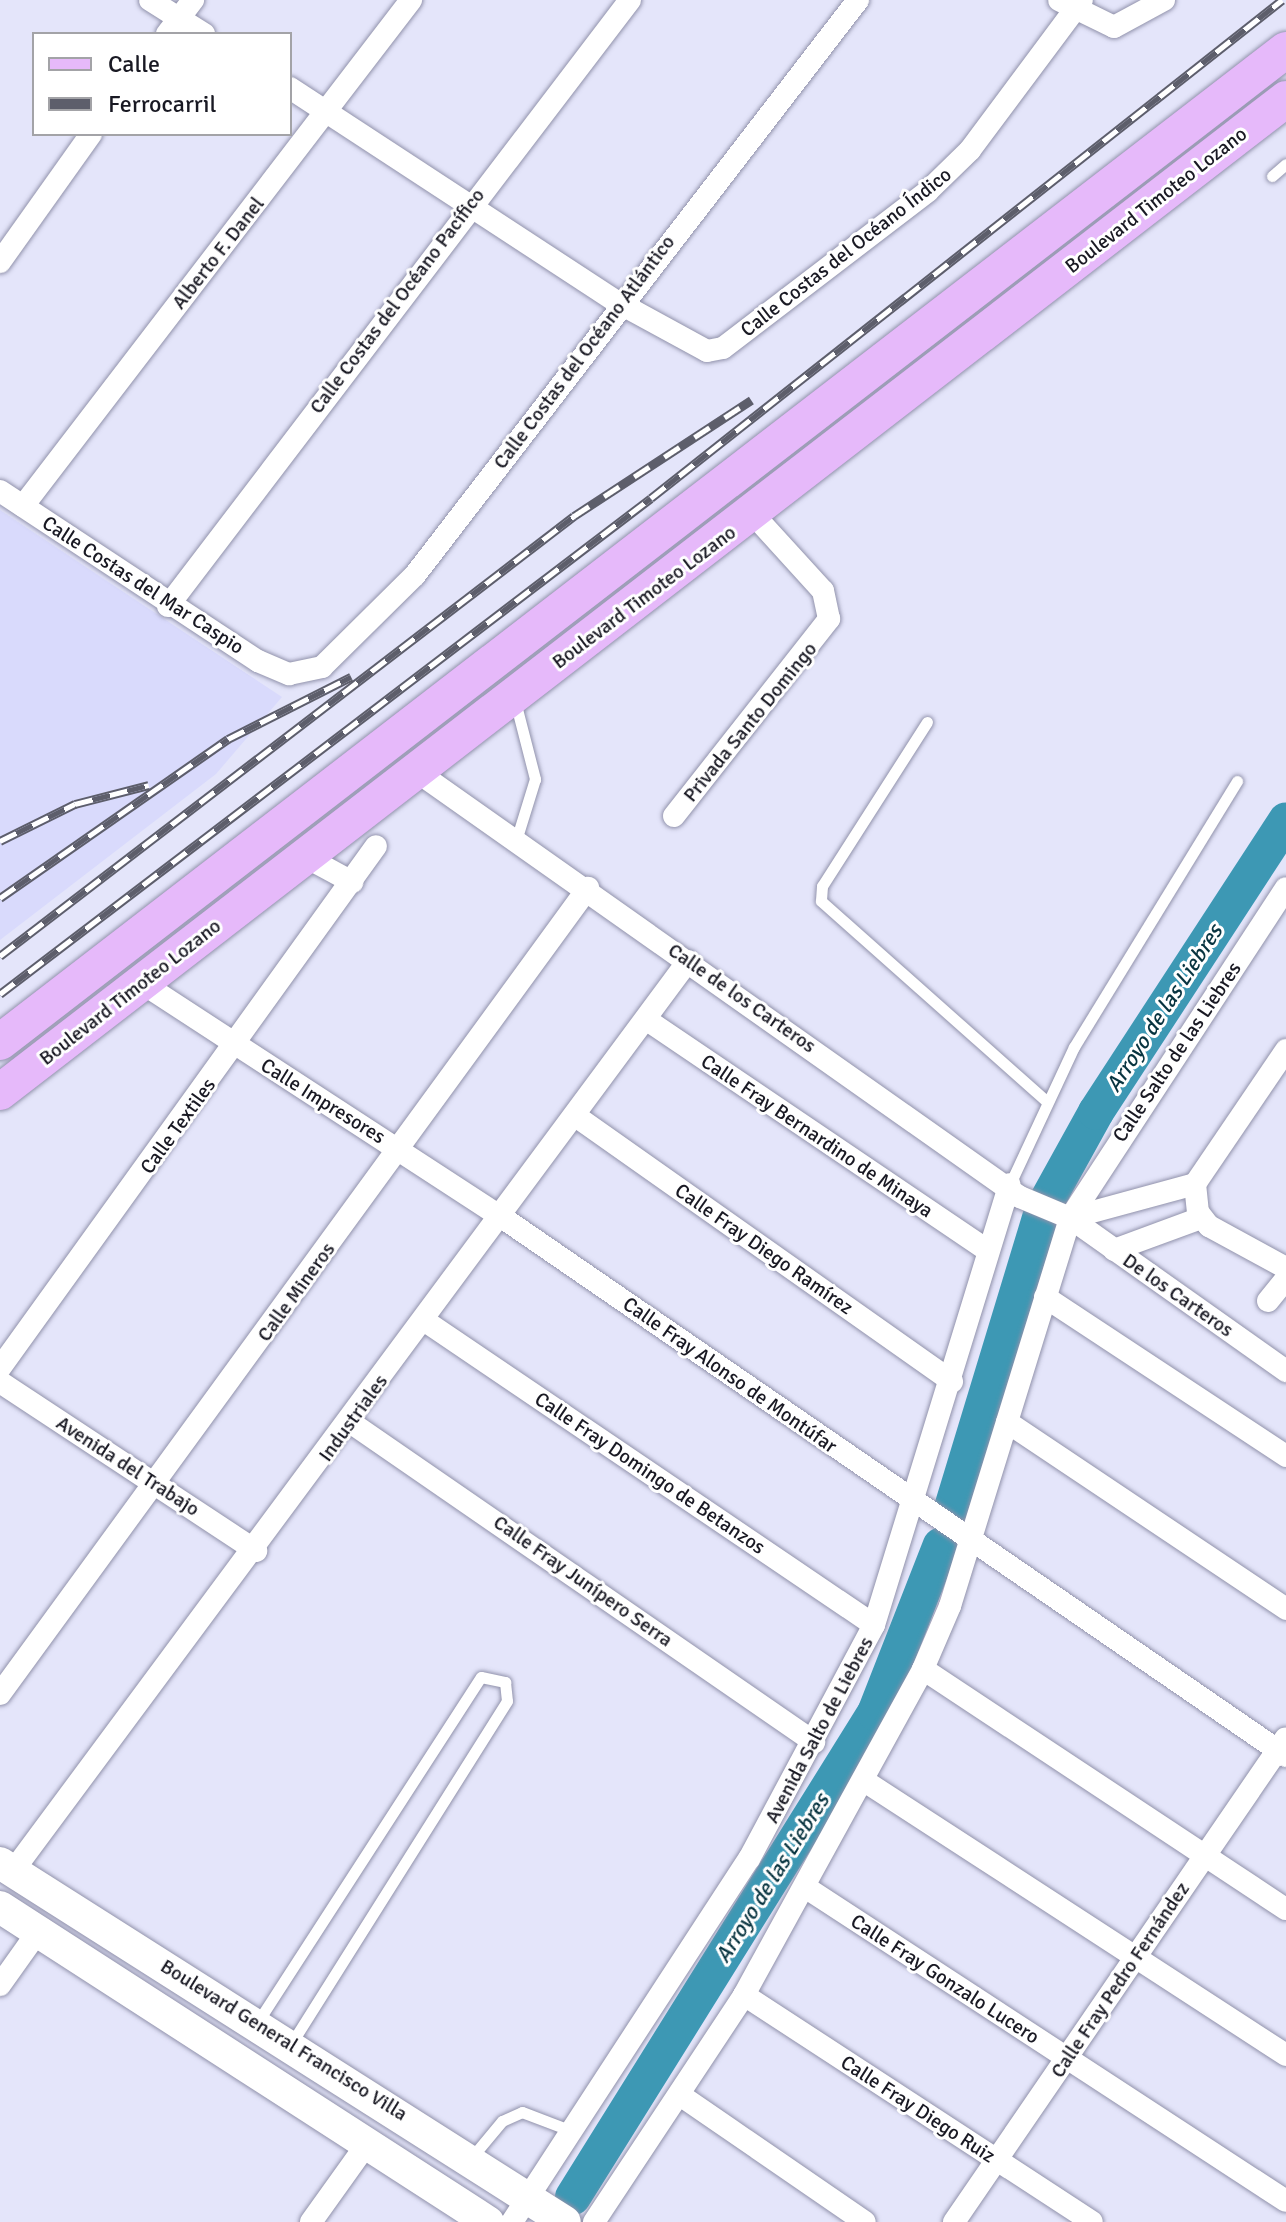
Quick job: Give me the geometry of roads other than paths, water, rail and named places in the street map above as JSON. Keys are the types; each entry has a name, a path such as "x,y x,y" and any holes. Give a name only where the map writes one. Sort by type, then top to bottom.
{"main road":[{"name":"Boulevard Timoteo Lozano","path":"0,1042 1286,50"},
{"name":"Boulevard Timoteo Lozano","path":"0,1092 753,514 1286,99"},
{"name":"Boulevard General Francisco Villa","path":"6,1867 472,2157 537,2212"},
{"name":"Boulevard General Francisco Villa","path":"0,1907 369,2141 488,2222"}],"street":[{"path":"150,0 173,26 196,32"},
{"path":"173,26 193,0"},
{"name":"Alberto F. Danel","path":"23,506 411,0"},
{"name":"Calle Costas del Océano Pacífico","path":"168,606 469,204 630,0"},
{"name":"Calle Costas del Océano Atlántico","path":"289,674 322,667 375,621 619,303 858,0"},
{"path":"1072,3 1117,26 1164,0"},
{"name":"Calle Costas del Océano Índico","path":"619,303 690,345 723,348 928,191 970,150 1072,3"},
{"path":"292,89 619,303"},
{"path":"0,262 90,136"},
{"name":"Calle Costas del Mar Caspio","path":"0,491 168,606 289,674"},
{"name":"Privada Santo Domingo","path":"674,816 829,619 823,591 753,514"},
{"name":"Calle de los Carteros","path":"416,771 517,837 1015,1190 1063,1215"},
{"name":"Calle Textiles","path":"0,1368 237,1047 376,846"},
{"path":"304,856 352,882"},
{"name":"Calle Mineros","path":"0,1694 401,1150 588,888"},
{"name":"Calle Salto de las Liebres","path":"1063,1215 1286,888"},
{"name":"Industriales","path":"6,1867 256,1551 577,1117 688,961"},
{"name":"Calle Impresores","path":"142,983 503,1218"},
{"name":"Calle Fray Bernardino de Minaya","path":"647,1020 988,1251"},
{"path":"594,2222 744,1995 866,1782 923,1669 965,1533 1007,1422 1045,1297 1063,1215 1195,1184 1286,1050"},
{"name":"Calle Fray Diego Ramírez","path":"577,1117 952,1382"},
{"path":"1195,1184 1201,1218 1286,1268"},
{"name":"Avenida Salto de Liebres","path":"537,2212 573,2131 675,1980 814,1742 874,1625 919,1504 988,1251 1015,1190"},
{"name":"De los Carteros","path":"1063,1215 1286,1371"},
{"name":"Calle Fray Alonso de Montúfar","path":"503,1218 919,1504 1283,1748"},
{"path":"1114,1250 1201,1218"},
{"path":"1268,1301 1286,1279"},
{"path":"1045,1297 1286,1456"},
{"name":"Calle Fray Domingo de Betanzos","path":"425,1321 874,1625"},
{"name":"Avenida del Trabajo","path":"0,1382 256,1551"},
{"name":"Calle Fray Junípero Serra","path":"350,1422 814,1742"},
{"path":"1007,1422 1286,1609"},
{"path":"923,1669 1204,1858 1286,1909"},
{"name":"Calle Fray Pedro Fernández","path":"954,2222 1132,1959 1283,1748"},
{"path":"866,1782 1132,1959 1286,2055"},
{"name":"Calle Fray Gonzalo Lucero","path":"805,1887 1286,2201"},
{"path":"0,1985 37,1933"},
{"name":"Calle Fray Diego Ruiz","path":"744,1995 1092,2222"},
{"path":"680,2095 865,2222"},
{"path":"311,2222 369,2141"}],"lane":[{"path":"1272,176 1286,164"},
{"path":"514,697 535,779 517,837"},
{"path":"927,722 822,886 821,901 1045,1100"},
{"path":"1015,1190 1045,1100 1237,781"},
{"path":"257,2023 481,1677 505,1682 507,1701 292,2043"},
{"path":"472,2157 502,2121 522,2112 573,2131"}],"waterway":[{"name":"Arroyo de las Liebres","path":"1048,1199 1096,1112 1286,820"},
{"name":"Arroyo de las Liebres","path":"951,1511 1041,1215"},
{"name":"Arroyo de las Liebres","path":"573,2197 875,1713 941,1545"}],"railway":[{"path":"0,994 651,498 1282,0"},
{"path":"0,956 574,516 751,400"},
{"path":"0,898 228,739 351,677"},
{"path":"0,841 75,804 149,785"}]}
